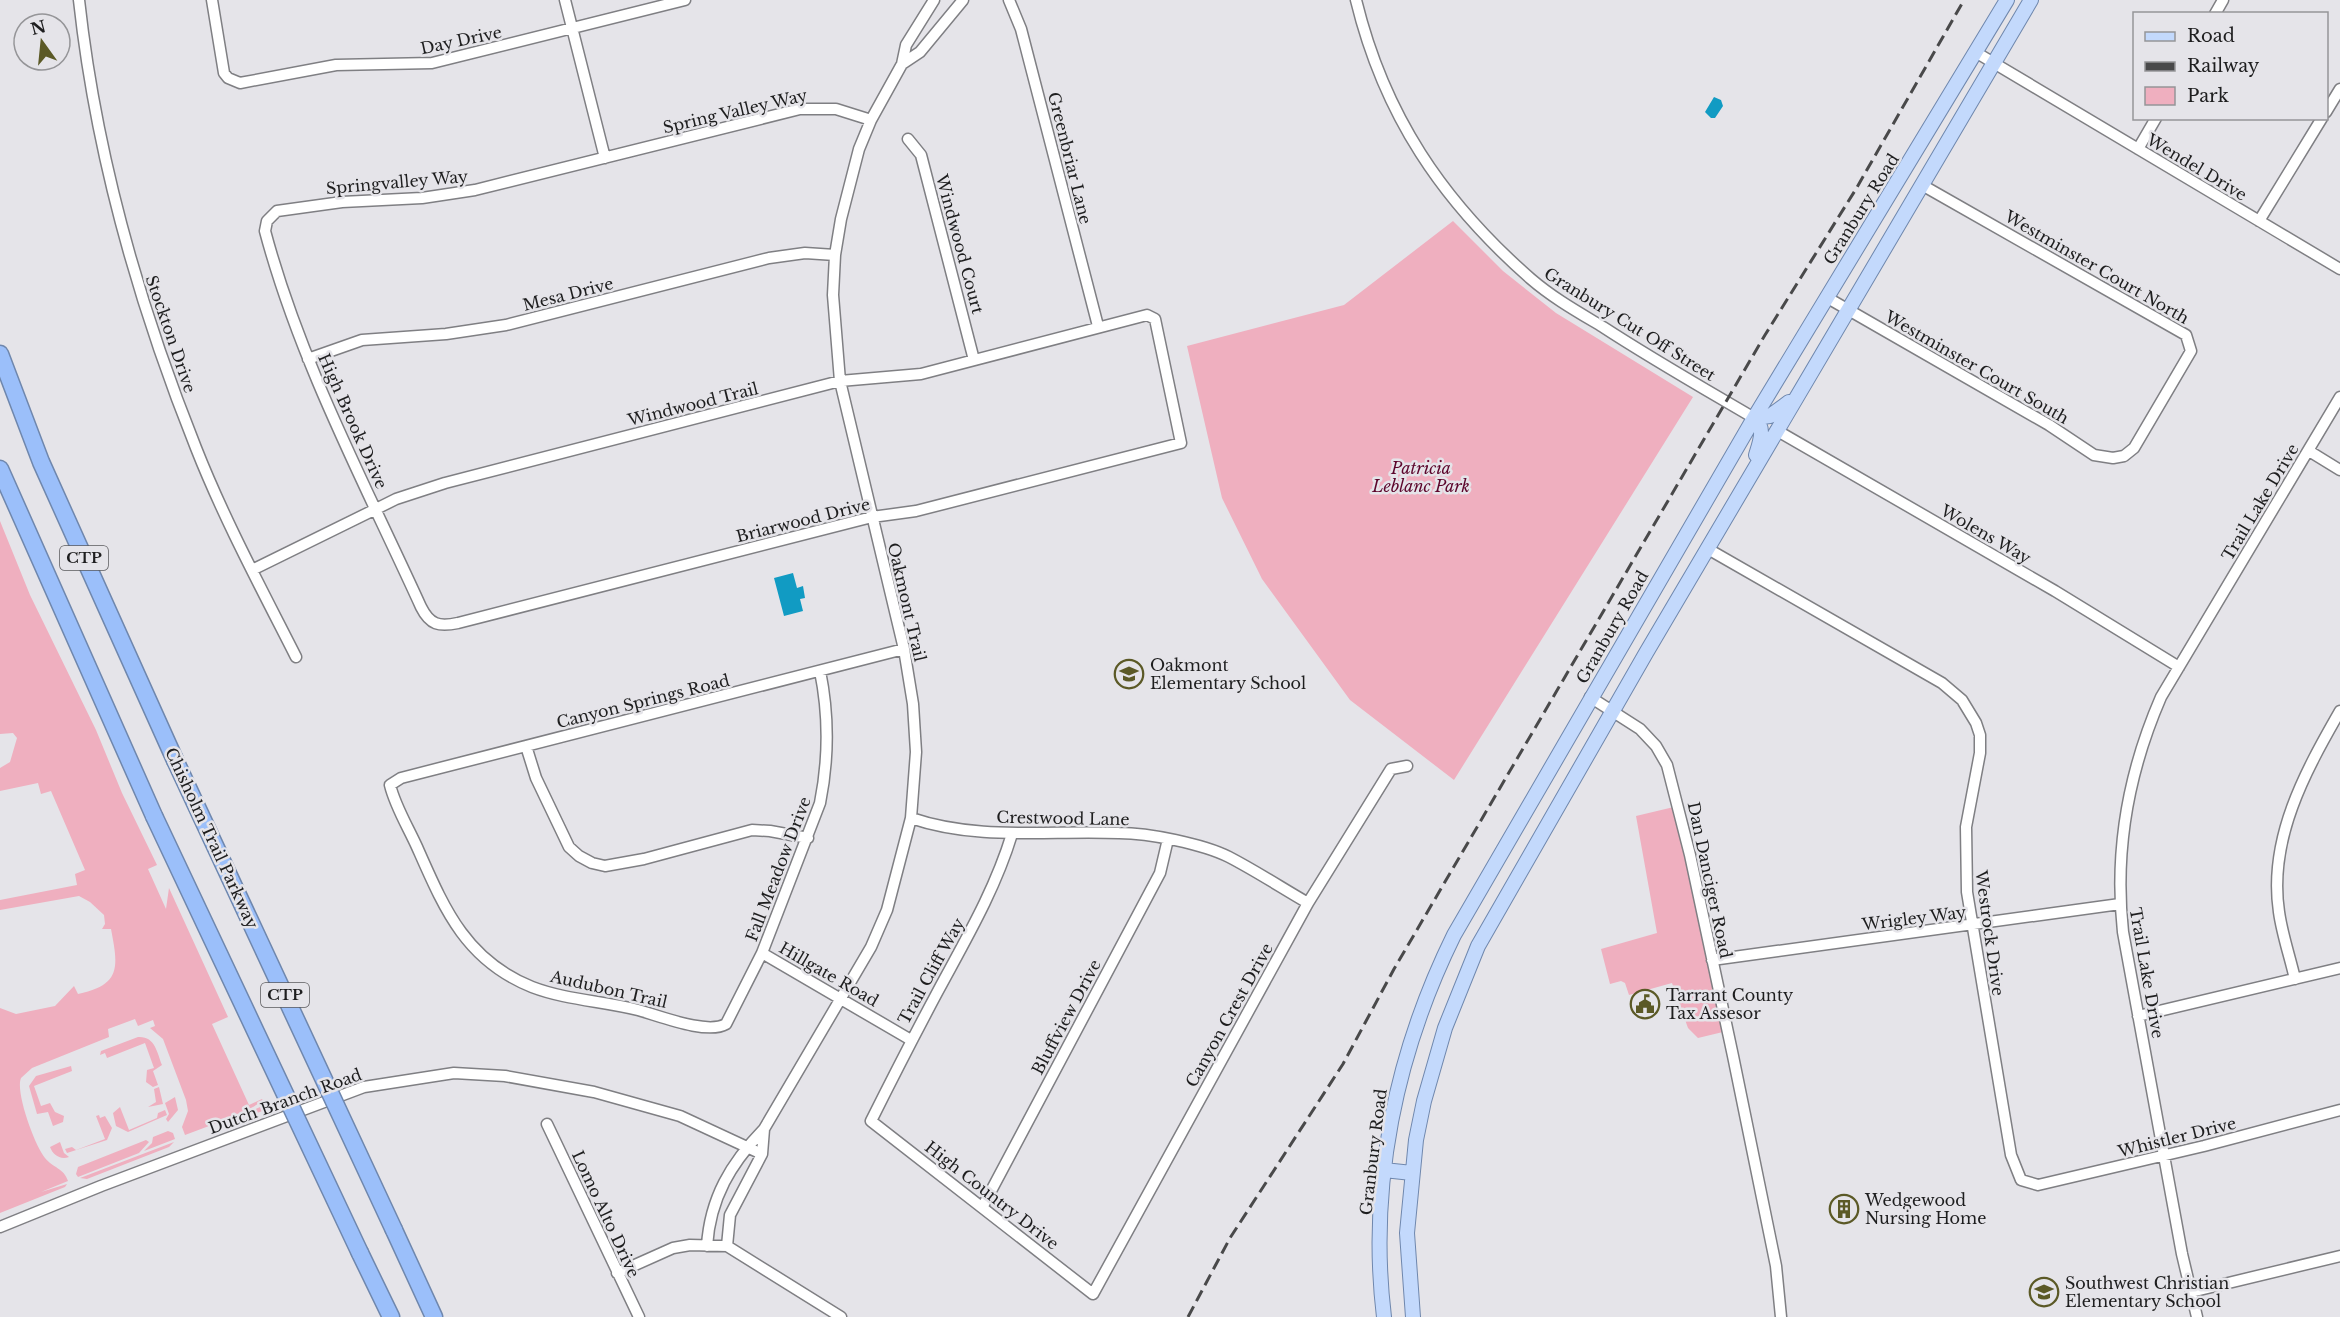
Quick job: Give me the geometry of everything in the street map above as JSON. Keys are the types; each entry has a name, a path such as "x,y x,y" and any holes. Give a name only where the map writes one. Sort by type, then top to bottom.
{"highway":[{"name":"Chisholm Trail Parkway","path":"0,354 41,462 175,760 434,1317"},
{"name":"CTP","path":"0,469 154,816 391,1317"}],"main road":[{"name":"Granbury Road","path":"1384,1317 1379,1250 1384,1170 1398,1084 1409,1045 1432,982 1454,935 1590,697 1754,418 2007,0"},
{"path":"1413,1317 1407,1252 1412,1173 1424,1101 1435,1058 1478,946 1612,710 2031,0"},
{"path":"1754,418 1770,416 1798,394"},
{"path":"1751,475 1762,429 1760,423 1754,418"},
{"path":"1454,935 1478,946"},
{"path":"1384,1170 1412,1173"}],"street":[{"name":"Stockton Drive","path":"79,0 102,148 121,229 142,300 197,450 252,570 296,657"},
{"name":"Day Drive","path":"212,0 224,73 228,78 240,83 336,65 432,63 685,0"},
{"path":"565,0 605,158"},
{"name":"Oakmont Trail","path":"707,1246 712,1206 747,1147 764,1129 871,947 887,910 911,818 916,752 913,704 904,649 840,381 834,315 835,255 848,186 871,120 902,64 906,45 934,0"},
{"name":"Oakmont Trail","path":"902,64 920,52 963,0"},
{"name":"Greenbriar Lane","path":"1009,0 1021,29 1098,326"},
{"name":"Granbury Cut Off Street","path":"1356,0 1373,59 1391,105 1407,134 1452,200 1486,236 1532,279 1568,306 1662,366 1754,418"},
{"name":"Wendel Drive","path":"1977,53 2340,269"},
{"path":"2328,109 2340,89"},
{"name":"Spring Valley Way","path":"605,158 800,109 836,109 871,120"},
{"path":"2138,149 2155,120"},
{"path":"2259,221 2321,120"},
{"name":"Windwood Court","path":"909,139 921,155 974,360"},
{"name":"Springvalley Way","path":"267,221 277,211 342,202 447,195 605,158"},
{"name":"Westminster Court North","path":"1922,185 2186,335 2190,351 2134,448 2124,456 2113,458"},
{"name":"High Brook Drive","path":"267,221 267,237 308,359 421,607 434,624"},
{"name":"Mesa Drive","path":"308,359 362,340 446,334 506,325 769,258 805,254 835,255"},
{"name":"Westminster Court South","path":"1826,297 2049,425 2094,455 2113,458"},
{"name":"Windwood Trail","path":"252,570 396,499 446,483 840,381 906,376 1147,315 1155,319 1181,443"},
{"name":"Trail Lake Drive","path":"2198,1317 2163,1156 2120,904 2123,819 2144,735 2179,667 2340,397"},
{"name":"Wolens Way","path":"1776,430 2055,591 2179,667"},
{"name":"Briarwood Drive","path":"434,624 442,626 458,623 872,517 916,511 1181,443"},
{"path":"2309,451 2340,470"},
{"name":"Westrock Drive","path":"1708,549 1942,683 1962,700 1976,723 1980,735 1980,753 1966,827 1965,852 1971,926 2011,1155 2021,1180"},
{"name":"Canyon Springs Road","path":"390,785 401,778 904,649"},
{"name":"Fall Meadow Drive","path":"717,1029 726,1024 762,954 820,803 827,760 827,715 819,671"},
{"name":"Dan Danciger Road","path":"1590,697 1640,729 1656,746 1667,765 1690,855 1776,1266 1781,1317"},
{"path":"2295,979 2278,911 2277,878 2282,837 2302,781 2340,711"},
{"path":"526,746 536,778 569,847 592,863 605,866 644,859 752,830 808,838"},
{"name":"Canyon Crest Drive","path":"1093,1294 1308,903 1391,770 1407,766"},
{"name":"Audubon Trail","path":"390,785 438,894 457,930 506,973 531,986 565,997 629,1008 717,1029"},
{"name":"Crestwood Lane","path":"911,818 942,827 1012,834 1121,832 1168,839 1227,856 1308,903"},
{"name":"Trail Cliff Way","path":"871,1121 911,1040 988,898 1002,868 1012,834"},
{"name":"Bluffview Drive","path":"982,1206 1160,873 1168,839"},
{"name":"Wrigley Way","path":"1712,960 2120,904"},
{"name":"Hillgate Road","path":"762,954 911,1040"},
{"path":"2138,1016 2340,968"},
{"name":"Dutch Branch Road","path":"0,1227 364,1087 445,1074 505,1077 594,1092 680,1116 762,1154"},
{"name":"Whistler Drive","path":"2021,1180 2038,1185 2163,1156 2340,1110"},
{"name":"High Country Drive","path":"871,1121 1093,1294"},
{"name":"Lomo Alto Drive","path":"547,1124 639,1317"},
{"name":"Oakmont Trail","path":"727,1246 730,1215 762,1154 764,1129"},
{"path":"617,1273 673,1248 727,1246 841,1317"},
{"path":"2191,1292 2339,1256 2340,1268"}],"green space":[{"name":"Patricia Leblanc Park","path":"1453,221 1503,271 1556,313 1693,397 1454,780 1350,700 1262,579 1222,498 1187,346 1344,305"},
{"path":"0,521 30,595 96,730 122,793 157,865 148,869 166,909 169,888 228,1017 212,1024 249,1105 262,1099 263,1101 241,1114 185,1135 182,1127 188,1111 186,1100 163,1039 150,1028 155,1026 153,1020 138,1026 135,1019 108,1029 109,1037 32,1068 21,1078 23,1106 36,1142 45,1158 64,1173 68,1181 41,1192 67,1184 65,1187 0,1213 0,1008 16,1014 55,1006 74,986 78,994 103,985 114,972 115,954 111,929 102,929 105,924 104,915 90,902 79,896 0,910 0,900 77,885 75,874 85,870 51,791 41,794 38,783 0,791 0,768 10,762 17,738 13,733 0,734"},
{"path":"1678,806 1727,1031 1698,1038 1688,1028 1672,983 1629,995 1625,983 1621,981 1610,984 1601,949 1657,933 1636,816"},
{"path":"138,1037 144,1037 152,1042 162,1065 153,1071 158,1085 153,1087 146,1082 147,1070 154,1068 145,1043 107,1058 105,1053 100,1055 101,1051"},
{"path":"71,1066 72,1071 34,1086 41,1106 50,1103 55,1112 64,1116 63,1122 53,1126 48,1112 37,1114 29,1086 36,1076"},
{"path":"159,1087 163,1104 148,1107 156,1102 154,1089"},
{"path":"175,1097 178,1110 168,1122 166,1119 169,1114 165,1103"},
{"path":"269,1103 271,1108 229,1123 226,1122"},
{"path":"120,1107 129,1130 157,1118 158,1113 165,1110 167,1115 128,1132 116,1126 113,1113"},
{"path":"99,1115 100,1118 105,1116 112,1128 107,1140 67,1153 65,1149 72,1147 76,1150 105,1139 96,1116"},
{"path":"168,1131 173,1133 175,1139 144,1151 152,1143 153,1137"},
{"path":"146,1140 149,1142 139,1153 78,1177 76,1174 78,1167"},
{"path":"60,1142 64,1153 69,1157 60,1157 51,1150 50,1147"},
{"path":"174,1142 169,1147 87,1179 80,1178"}],"water":[{"path":"1714,97 1721,100 1723,106 1715,118 1711,118 1705,112"},
{"path":"793,573 797,588 803,586 805,598 800,599 803,611 784,616 774,578"}],"railway":[{"path":"1188,1317 1230,1238 1343,1064 1394,969 1765,335 1856,189 1964,0"}],"place":[{"name":"Oakmont Elementary School","path":"1129,674"},
{"name":"Tarrant County Tax Assesor","path":"1645,1004"},
{"name":"Wedgewood Nursing Home","path":"1844,1209"},
{"name":"Southwest Christian Elementary School","path":"2044,1292"}]}
